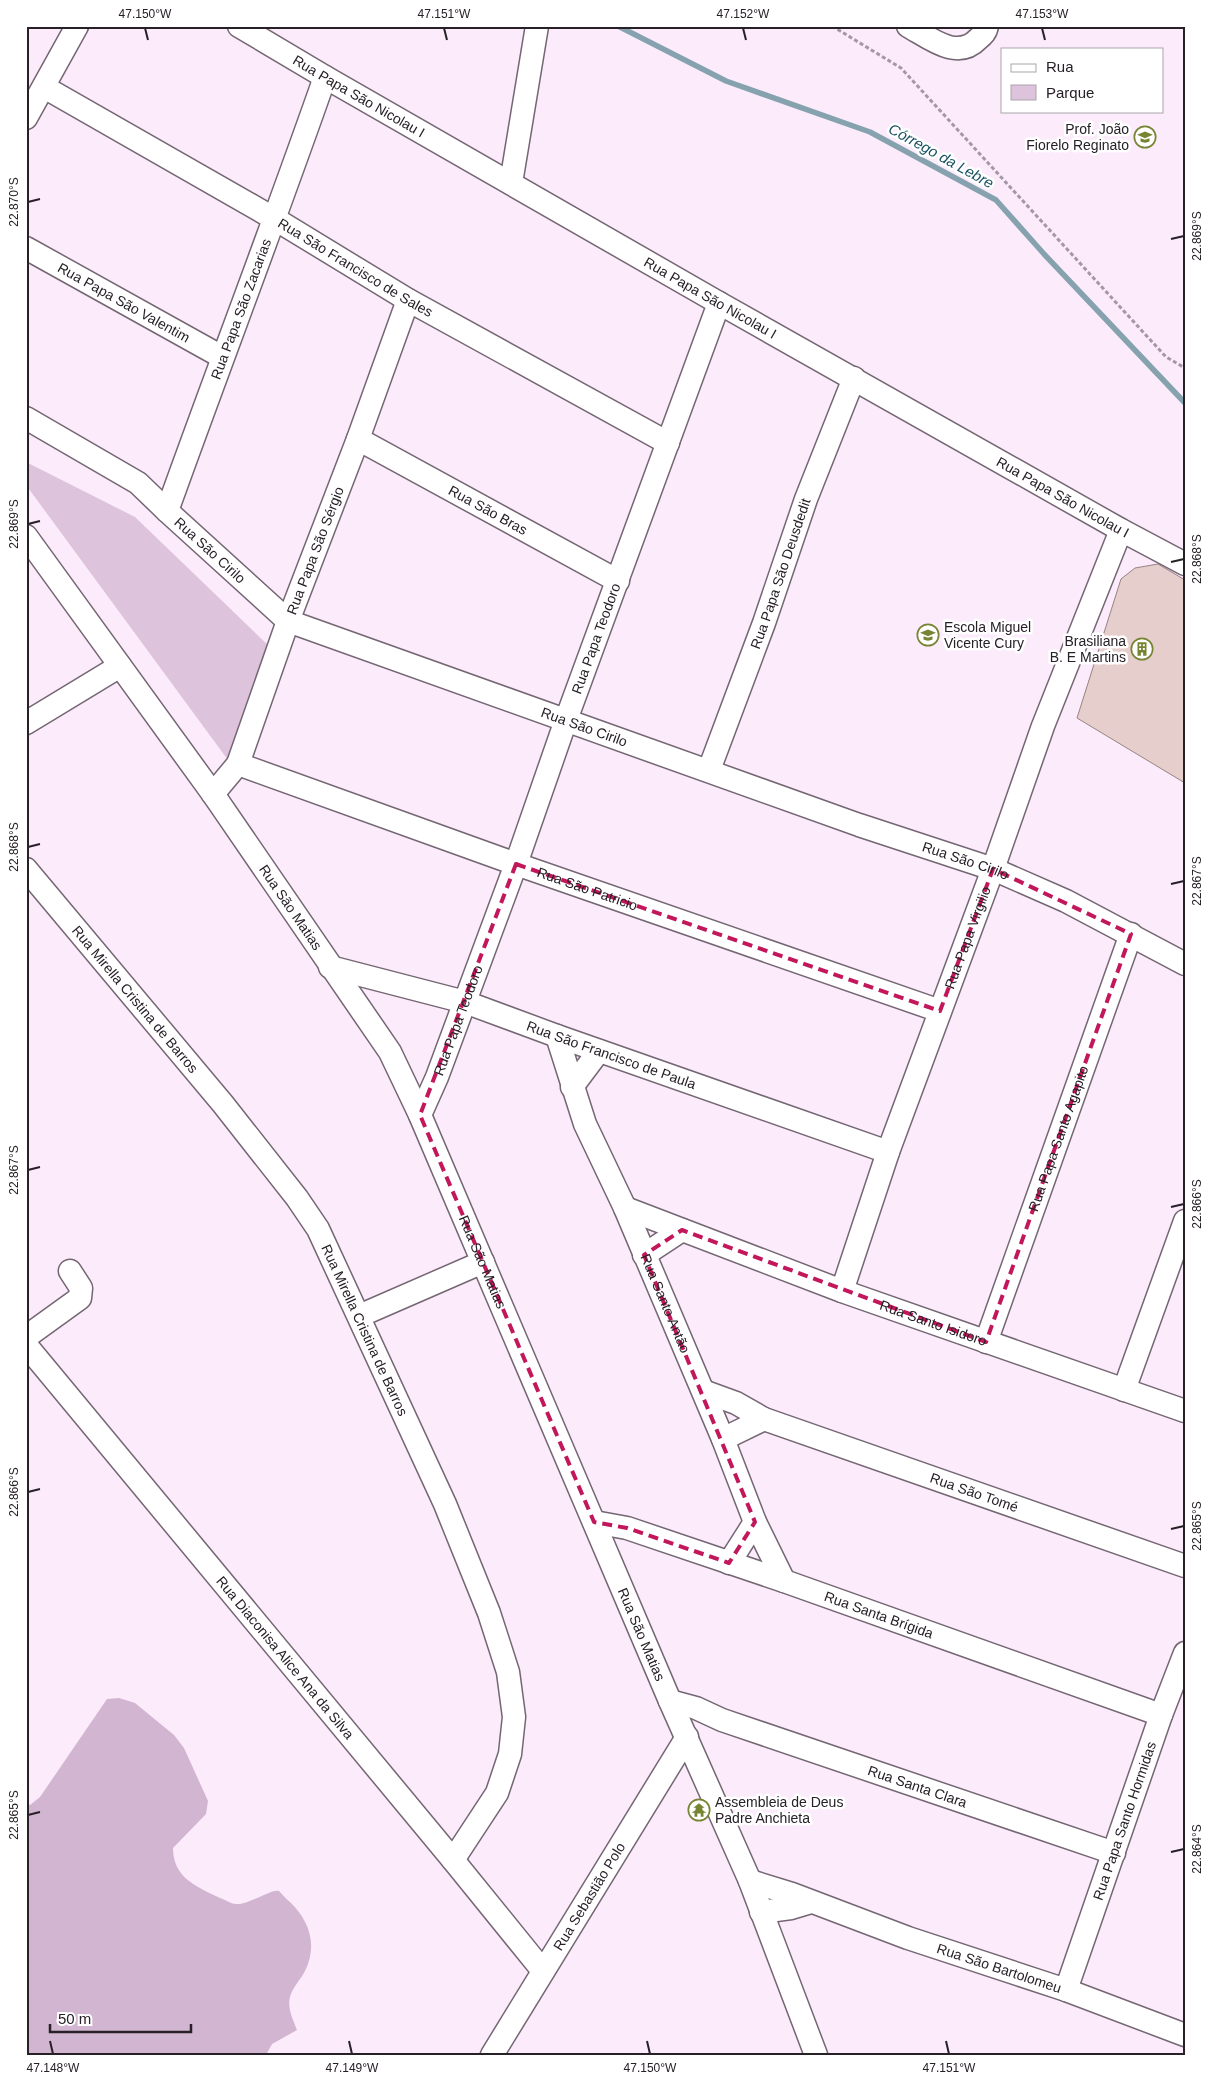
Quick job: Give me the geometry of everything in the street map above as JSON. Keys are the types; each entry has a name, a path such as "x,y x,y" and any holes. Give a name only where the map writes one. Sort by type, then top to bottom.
{"street":[{"path":"26,118 77,26"},
{"name":"Rua Papa São Nicolau I","path":"239,26 324,77 719,303 1121,530 1185,564"},
{"path":"512,183 537,26"},
{"path":"908,26 952,50 972,46 987,29"},
{"name":"Rua Papa São Zacarias","path":"167,511 222,357 275,219 324,77"},
{"name":"Rua São Francisco de Sales","path":"44,87 275,219 408,300 668,443"},
{"name":"Rua Papa São Valentim","path":"26,248 222,357"},
{"name":"Rua Papa São Sérgio","path":"212,794 238,764 288,621 358,439 408,300"},
{"name":"Rua Papa Teodoro","path":"420,1115 437,1077 516,864 566,720 719,303"},
{"name":"Rua Papa São Deusdedit","path":"709,770 764,623 806,499 854,378"},
{"name":"Rua São Cirilo","path":"26,418 138,483 288,621 859,825 993,869 1066,901 1185,964"},
{"name":"Rua São Bras","path":"358,439 618,582"},
{"name":"Rua Papa Virgilio","path":"842,1292 888,1152 993,869 1043,726 1121,530"},
{"name":"Rua São Matias","path":"26,536 212,794 390,1052 420,1115 670,1700 688,1737 750,1881 816,2055"},
{"path":"26,723 120,666"},
{"name":"Rua São Patricio","path":"238,764 516,864 940,1011"},
{"name":"Rua Mirella Cristina de Barros","path":"26,869 223,1104 297,1198 318,1229 445,1504 488,1613 508,1672 514,1717 510,1754 497,1793 453,1860"},
{"name":"Rua Papa Santo Agapito","path":"986,1342 1131,934"},
{"name":"Rua São Francisco de Paula","path":"330,967 465,1002 888,1152"},
{"name":"Rua Santo Antão","path":"557,1036 585,1124 625,1208 723,1439 755,1522 784,1581"},
{"path":"572,1087 599,1051"},
{"name":"Rua Santo Isidoro","path":"625,1208 842,1292 1185,1411"},
{"path":"1124,1390 1185,1221"},
{"path":"644,1255 682,1230"},
{"path":"359,1316 483,1262"},
{"path":"26,1338 80,1298 81,1288 70,1271"},
{"name":"Rua Diaconisa Alice Ana da Silva","path":"26,1345 543,1971"},
{"name":"Rua São Tomé","path":"703,1391 736,1403 764,1419 1185,1566"},
{"path":"723,1439 764,1419"},
{"name":"Rua Santa Brígida","path":"594,1522 627,1528 784,1581 1161,1715"},
{"path":"729,1563 755,1522"},
{"name":"Rua Papa Santo Hormidas","path":"1066,1990 1161,1715 1185,1653"},
{"name":"Rua Santa Clara","path":"670,1700 696,1708 722,1720 1114,1853"},
{"path":"688,1737 722,1720"},
{"name":"Rua Sebastião Polo","path":"492,2055 688,1737"},
{"name":"Rua São Bartolomeu","path":"750,1881 908,1938 1066,1990 1185,2035"},
{"path":"761,1912 790,1908 812,1902"}],"path":[{"path":"832,26 901,68 1166,357 1185,368"}],"highlighted area":[{"path":"516,864 940,1011 993,869 1131,934 986,1342 682,1230 644,1255 755,1522 729,1563 627,1528 594,1522 420,1115"}],"green space":[{"path":"26,462 135,517 272,649 228,760 26,485"}],"shaded area":[{"path":"119,1698 135,1703 174,1735 184,1748 208,1801 206,1814 173,1848 174,1858 181,1873 201,1889 234,1904 241,1904 271,1892 279,1891 297,1909 307,1925 311,1942 309,1961 289,2001 291,2014 297,2030 272,2044 266,2055 26,2055 26,1803 30,1805 40,1797 107,1699"}],"building":[{"name":"Brasiliana B. E Martins","path":"1158,564 1185,580 1185,783 1077,718 1121,579 1135,568"}],"waterway":[{"name":"Córrego da Lebre","path":"618,26 726,81 870,132 996,200 1044,254 1185,403"}],"place":[{"name":"Prof. João Fiorelo Reginato","path":"1145,137"},
{"name":"Escola Miguel Vicente Cury","path":"928,635"},
{"name":"Brasiliana B. E Martins","path":"1142,649"},
{"name":"Assembleia de Deus Padre Anchieta","path":"699,1810"}]}
